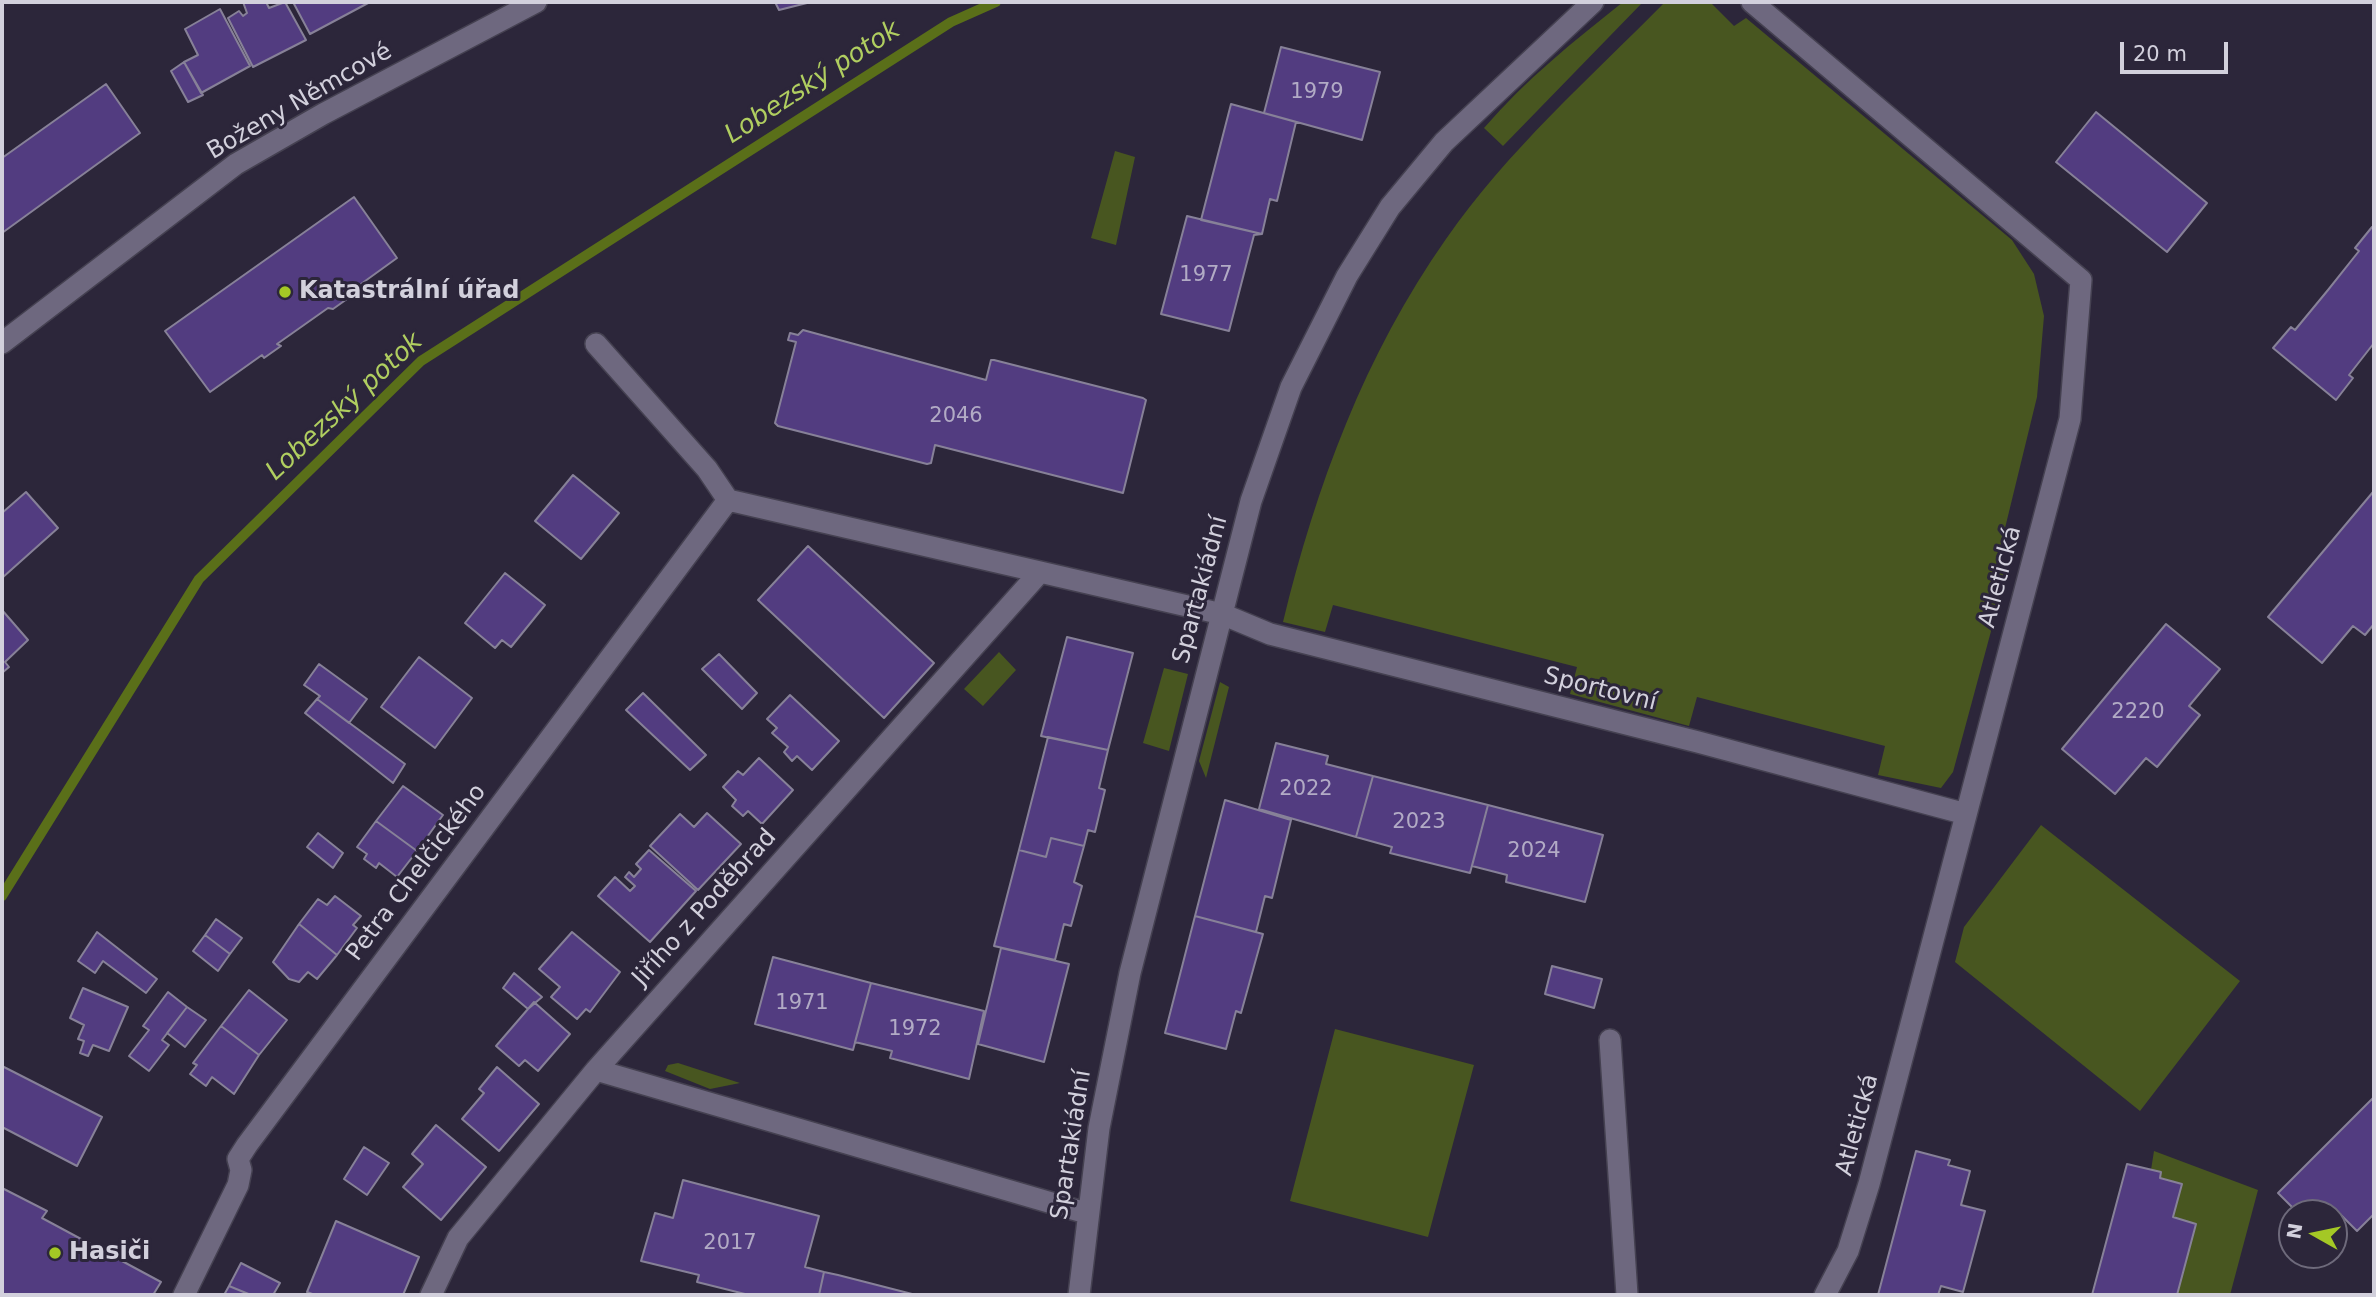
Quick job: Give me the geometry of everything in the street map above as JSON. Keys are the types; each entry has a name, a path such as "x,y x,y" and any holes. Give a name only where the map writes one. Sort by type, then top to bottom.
{"street":[{"name":"Boženy Němcové","path":"2,343 236,164 323,114 536,2"},
{"name":"Spartakiádní","path":"1079,1295 1086,1213 1099,1128 1130,973 1251,501 1291,387 1347,276 1390,207 1444,142 1593,2"},
{"name":"Atletická","path":"1752,2 2081,279 2070,419 1869,1184 1848,1251 1825,1295"},
{"path":"596,344 707,469 729,500"},
{"name":"Sportovní","path":"729,500 1222,614 1270,634 1698,742 1966,814"},
{"name":"Petra Chelčického","path":"184,1295 238,1185 241,1170 238,1159 247,1145 729,500"},
{"name":"Jiřího z Poděbrad","path":"431,1295 458,1238 596,1070 1040,572"},
{"path":"1610,1040 1627,1295"},
{"path":"596,1070 1086,1213"}],"green space":[{"path":"1623,2 1643,2 1503,146 1484,128 1533,77"},
{"path":"1665,2 1710,2 1734,26 1746,18 2012,240 2034,274 2044,316 2037,397 1996,565 2007,572 1953,772 1941,788 1878,775 1885,746 1697,697 1689,726 1570,694 1577,667 1333,605 1325,632 1283,622 1311,521 1346,423 1391,328 1417,283 1470,207 1522,145"},
{"path":"1115,151 1135,157 1116,245 1091,238"},
{"path":"999,652 1016,670 983,706 964,689"},
{"path":"1164,668 1188,674 1169,751 1143,743"},
{"path":"1220,682 1229,687 1206,778 1199,761"},
{"path":"2041,825 2240,981 2140,1111 1955,962 1964,927"},
{"path":"1335,1029 1474,1065 1428,1237 1290,1201"},
{"path":"678,1063 740,1083 710,1089 665,1071 668,1065"},
{"path":"2154,1151 2258,1190 2230,1295 2177,1295 2196,1224 2173,1217 2181,1184 2160,1178 2151,1170"}],"building":[{"path":"243,2 266,2 269,8 285,2 306,40 253,67 228,18 239,11 243,16 247,13"},
{"path":"293,2 370,2 310,34"},
{"path":"775,2 811,2 779,10"},
{"path":"220,9 250,66 201,93 184,62 198,55 185,29"},
{"path":"1281,47 1380,72 1362,140 1264,113"},
{"path":"184,62 203,95 188,102 171,71"},
{"path":"106,84 140,133 2,233 2,158"},
{"path":"1231,104 1296,122 1277,201 1270,199 1262,234 1201,220"},
{"path":"2096,112 2207,203 2167,252 2056,162"},
{"name":"Katastrální úřad","path":"354,197 397,258 343,297 347,299 333,309 328,308 277,344 281,346 264,358 262,355 210,392 165,331"},
{"path":"1187,216 1262,234 1254,235 1229,331 1161,314"},
{"path":"2372,227 2374,343 2349,375 2353,378 2336,400 2273,348 2291,327 2295,330 2328,290 2359,251 2355,248"},
{"path":"803,330 986,380 991,360 994,360 1143,398 1146,400 1123,493 935,445 931,463 927,464 778,426 775,423 796,342 788,340 790,333 798,335"},
{"path":"573,475 619,513 581,559 535,521"},
{"path":"26,492 58,528 2,578 2,513"},
{"path":"2373,492 2374,624 2365,635 2353,626 2322,663 2268,617"},
{"path":"808,546 934,663 884,718 758,600"},
{"path":"505,573 545,605 511,647 502,640 495,648 465,623"},
{"path":"2,610 28,640 5,662 9,667 2,673"},
{"path":"2166,624 2220,669 2189,706 2200,715 2157,767 2146,758 2115,794 2062,749"},
{"path":"1067,637 1133,653 1108,750 1041,736"},
{"path":"719,654 757,693 742,709 702,669"},
{"path":"419,657 472,698 435,748 381,707"},
{"path":"319,664 367,699 349,723 317,699 320,696 304,685"},
{"path":"643,693 706,755 690,770 626,710"},
{"path":"790,695 839,741 812,770 797,756 792,761 784,752 788,747 772,733 777,728 767,719"},
{"path":"317,699 405,764 393,783 305,713"},
{"path":"1048,737 1108,750 1099,788 1105,790 1095,832 1088,830 1084,846 1051,838 1046,857 1019,850"},
{"path":"1276,743 1328,756 1326,764 1373,776 1356,837 1259,809"},
{"path":"759,758 793,790 762,824 748,811 743,816 732,806 736,800 723,787 738,771 743,775"},
{"path":"1373,776 1488,805 1470,873 1390,853 1392,847 1356,837"},
{"path":"403,786 443,815 417,851 376,821"},
{"path":"1225,800 1291,820 1272,898 1265,896 1256,932 1195,916"},
{"path":"1488,805 1603,835 1585,902 1506,882 1507,875 1472,866"},
{"path":"707,813 741,844 698,890 650,846 680,814 694,827"},
{"path":"376,821 417,851 397,877 379,863 376,868 364,859 367,854 357,847"},
{"path":"318,833 343,853 333,868 307,847"},
{"path":"1051,838 1084,846 1074,882 1082,886 1071,926 1064,924 1055,960 994,946 1019,850 1046,857"},
{"path":"649,850 696,891 650,942 598,896 615,877 630,891 635,886 625,877 629,872 634,877 641,869 636,864"},
{"path":"335,896 361,916 353,925 357,928 337,955 299,924 318,899 327,905"},
{"path":"1195,916 1263,934 1241,1013 1236,1011 1226,1049 1165,1033"},
{"path":"216,919 242,938 230,954 205,935"},
{"path":"299,924 337,955 317,979 308,972 299,982 289,979 273,962"},
{"path":"97,932 157,979 146,993 103,961 95,973 78,961"},
{"path":"572,932 620,972 590,1012 586,1009 577,1019 551,997 560,987 539,969"},
{"path":"205,935 230,954 218,971 193,951"},
{"path":"1001,948 1069,964 1044,1062 978,1044"},
{"path":"773,957 871,983 853,1050 755,1024"},
{"path":"1552,966 1602,979 1594,1008 1545,994"},
{"path":"514,973 542,997 528,1009 503,988"},
{"path":"871,983 984,1011 969,1079 890,1058 892,1051 855,1042"},
{"path":"83,988 128,1007 109,1051 93,1045 88,1056 80,1053 84,1041 78,1039 84,1025 70,1018"},
{"path":"249,990 287,1020 259,1055 221,1026"},
{"path":"168,992 187,1007 162,1040 169,1045 149,1071 129,1056 149,1030 143,1026"},
{"path":"534,1002 570,1034 538,1071 525,1060 519,1066 496,1046"},
{"path":"187,1007 206,1020 185,1047 167,1033"},
{"path":"221,1026 259,1055 234,1094 212,1077 206,1086 190,1074 197,1065 193,1063"},
{"path":"2,1066 102,1117 77,1166 2,1127"},
{"path":"497,1067 539,1104 499,1151 462,1119 484,1093 479,1089"},
{"path":"2374,1097 2374,1214 2357,1231 2348,1222 2348,1199 2284,1199 2278,1193"},
{"path":"436,1125 486,1167 441,1220 403,1187 423,1164 412,1154"},
{"path":"364,1147 389,1163 367,1195 344,1179"},
{"path":"1916,1151 1950,1160 1948,1165 1970,1171 1961,1205 1985,1211 1963,1292 1941,1286 1938,1295 1878,1295"},
{"path":"2127,1164 2161,1172 2160,1178 2182,1184 2173,1217 2196,1224 2177,1295 2092,1295"},
{"path":"683,1180 819,1216 805,1267 824,1272 819,1295 749,1295 697,1282 699,1275 641,1261 655,1213 673,1218"},
{"name":"Hasiči","path":"2,1188 47,1211 42,1218 161,1282 153,1295 2,1295"},
{"path":"336,1221 419,1257 403,1295 315,1295 307,1292"},
{"path":"241,1263 280,1283 273,1295 251,1295 229,1286"},
{"path":"824,1272 838,1275 916,1295 819,1295"},
{"path":"229,1286 251,1295 224,1295"}],"waterway":[{"name":"Lobezský potok","path":"2,896 199,579 421,361 951,22 996,2"}],"place":[{"name":"Katastrální úřad","path":"285,292"},
{"name":"Hasiči","path":"55,1253"}]}
